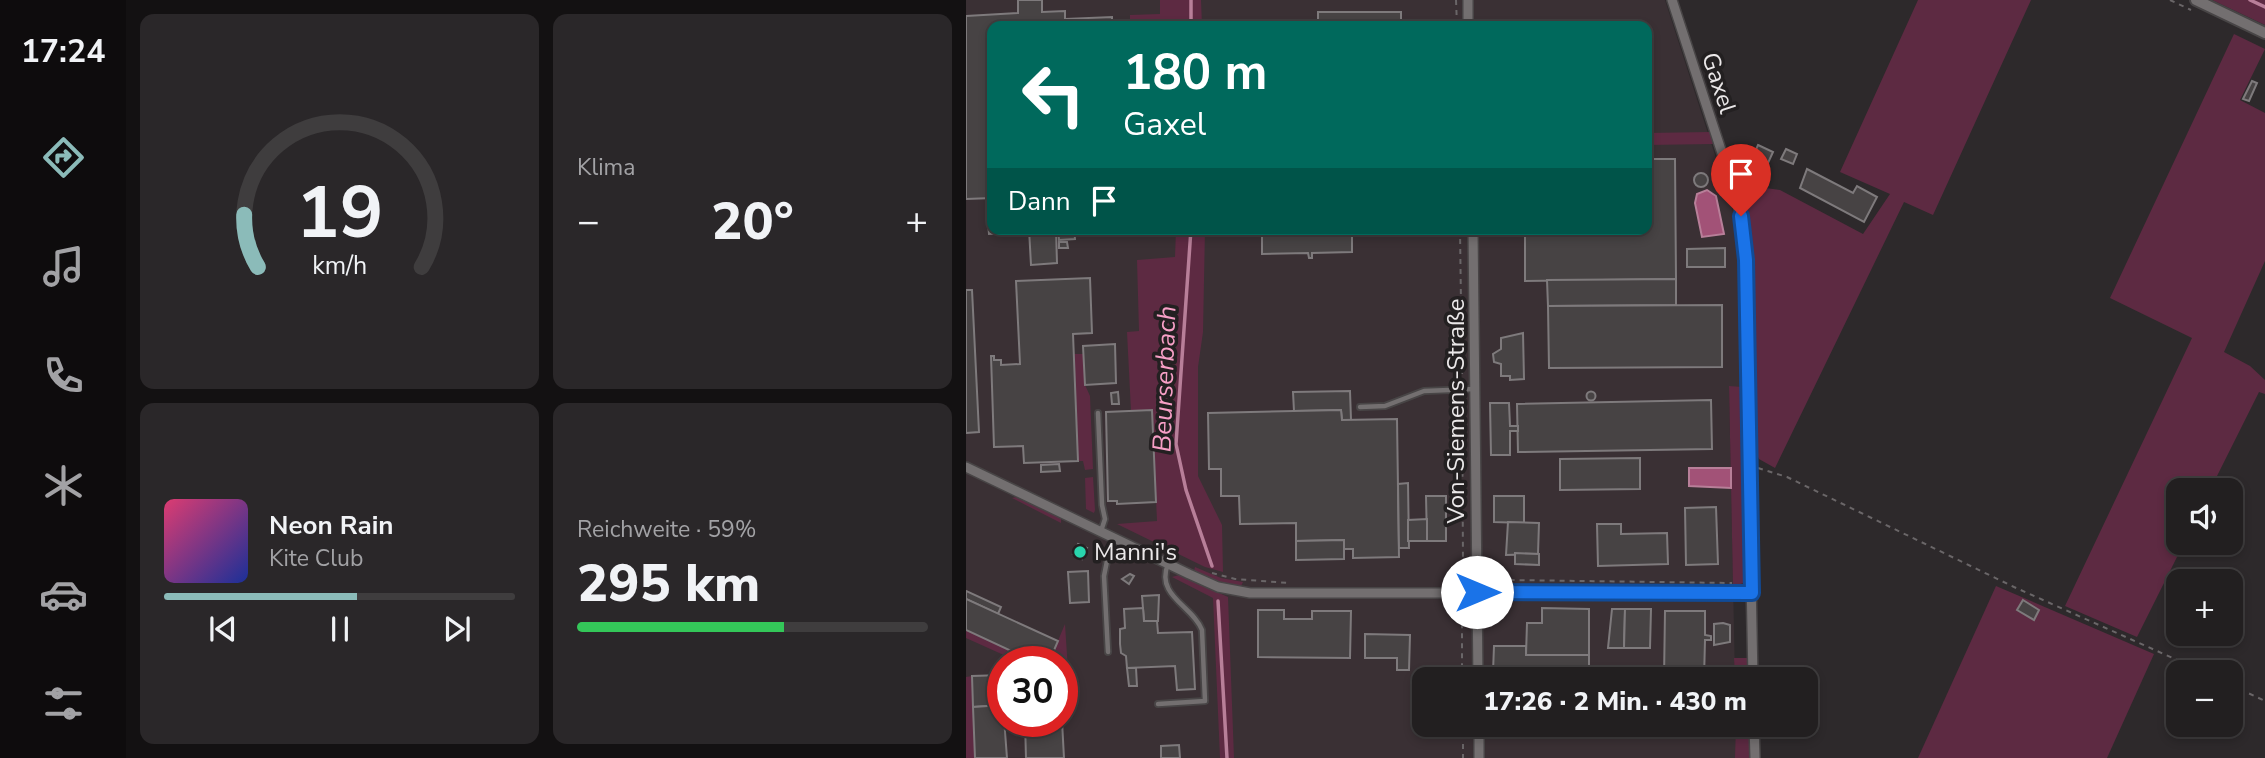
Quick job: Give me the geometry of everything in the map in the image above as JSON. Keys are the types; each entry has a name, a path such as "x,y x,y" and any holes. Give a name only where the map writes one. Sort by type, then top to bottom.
{"street":[{"path":"1468,0 1468,21"},
{"name":"Gaxel","path":"1672,0 1744,229 1753,667"},
{"path":"2196,0 2265,33"},
{"name":"Von-Siemens-Straße","path":"1473,235 1478,667"},
{"path":"966,467 1218,587 1250,593 1752,593"},
{"path":"1479,737 1479,758"},
{"path":"1754,737 1755,758"}],"lane":[{"path":"1360,407 1385,406 1424,391 1476,389"},
{"path":"1098,413 1105,519 1101,531"},
{"path":"1108,556 1104,576 1108,652"},
{"path":"1157,704 1205,701 1202,630 1198,621 1180,606 1167,588 1165,573 1168,564"}],"path":[{"path":"1456,0 1457,21"},
{"path":"1437,586 1453,579 1463,562 1460,235"},
{"path":"1750,467 1787,477 2014,587 2177,660"},
{"path":"1476,561 1489,564 1508,580 1731,582 1741,593"},
{"path":"1206,570 1236,579 1292,583"},
{"path":"1453,579 1454,589"},
{"path":"1455,601 1462,620 1462,667"},
{"path":"2243,691 2265,701"},
{"path":"1462,737 1463,758"}],"shaded area":[{"path":"966,0 1665,0 1734,214 1742,387 1729,387 1735,667 1412,667 1412,737 1736,737 1737,758 966,758"},
{"path":"1160,0 1201,0 1202,21 1130,21 1130,15 1160,14"},
{"path":"1918,0 2031,0 1933,215 1904,202 1775,468 1759,459 1754,449 1750,229 1739,190 1744,185 1780,190 1863,234 1890,194 1840,172"},
{"path":"2212,0 2265,0 2265,25"},
{"path":"2234,34 2265,49 2240,100 2265,113 2265,261 2224,352 2250,366 2265,380 2265,394 2259,392 2216,478 2166,478 2166,555 2178,555 2171,569 2166,569 2166,579 2137,637 2065,606 2192,338 2110,298"},
{"path":"1710,132 1713,144 1652,145 1652,133"},
{"path":"1707,190 1716,196 1724,234 1702,237 1695,203 1697,194"},
{"path":"1176,235 1205,235 1203,332 1198,367 1198,476 1222,525 1223,572 1205,567 1117,524 1157,521 1152,410 1131,411 1127,332 1139,331 1137,260 1175,257"},
{"path":"1074,354 1084,354 1085,385 1090,396 1093,469 1085,470 1083,461 1078,461"},
{"path":"1729,386 1742,387 1746,582 1733,587"},
{"path":"1689,468 1731,468 1731,488 1689,486"},
{"path":"1093,477 1094,513 1086,509 1085,478"},
{"path":"1016,497 1061,518 1061,523 1012,498"},
{"path":"1195,567 1221,578 1243,582 1241,586 1217,581 1194,571"},
{"path":"1179,575 1228,597 1234,758 1220,758 1213,598 1172,577"},
{"path":"1996,586 2154,654 2107,758 1918,758"},
{"path":"1065,624 1066,646 1056,646"},
{"path":"966,630 1002,646 987,647 966,638"},
{"path":"1734,658 1747,658 1747,667 1734,667"},
{"path":"972,676 975,758 966,758 966,677"},
{"path":"1736,737 1749,737 1750,758 1735,758"}],"building":[{"path":"1018,0 1042,0 1042,12 1065,11 1065,19 1112,17 1112,21 987,21 987,198 966,199 966,16 1018,13"},
{"path":"1318,12 1401,12 1401,21 1318,21"},
{"path":"2252,81 2257,83 2249,101 2243,99"},
{"path":"1758,145 1773,152 1763,174 1748,167"},
{"path":"1786,149 1797,154 1793,164 1781,159"},
{"path":"1652,159 1675,159 1676,279 1525,281 1525,235 1652,235"},
{"path":"1807,169 1853,193 1857,186 1877,197 1864,222 1800,188"},
{"path":"1698,173 1704,173 1708,180 1704,187 1698,187 1694,183 1694,177"},
{"path":"1029,235 1056,235 1057,263 1031,265"},
{"path":"1059,235 1075,235 1075,239 1059,240"},
{"path":"1262,235 1352,235 1352,252 1312,253 1312,258 1309,258 1308,253 1262,254"},
{"path":"1059,242 1067,242 1068,248 1059,248"},
{"path":"1725,248 1725,267 1687,267 1687,249"},
{"path":"1090,278 1092,333 1073,334 1078,461 1024,463 1023,446 994,447 991,356 994,356 994,360 1001,360 1001,365 1020,364 1016,281"},
{"path":"1676,279 1676,305 1548,306 1547,280"},
{"path":"966,290 972,290 979,432 966,433"},
{"path":"1722,305 1722,367 1549,368 1548,306"},
{"path":"1523,333 1524,379 1510,380 1510,376 1501,376 1501,364 1494,362 1493,354 1501,349 1501,338"},
{"path":"1115,344 1116,383 1085,385 1083,346"},
{"path":"1350,391 1351,420 1342,420 1341,410 1294,411 1293,392"},
{"path":"1591,391 1596,396 1591,401 1586,396"},
{"path":"1118,392 1119,404 1112,404 1111,393"},
{"path":"1711,400 1712,449 1518,452 1517,404"},
{"path":"1490,403 1509,403 1510,426 1518,426 1518,431 1510,431 1510,455 1491,455"},
{"path":"1152,410 1156,502 1117,504 1117,501 1108,501 1106,412"},
{"path":"1341,410 1342,420 1397,419 1399,557 1353,558 1353,549 1344,549 1344,540 1296,541 1296,523 1240,524 1239,496 1221,496 1221,469 1209,469 1208,413"},
{"path":"1640,458 1640,489 1560,490 1560,459"},
{"path":"1059,464 1060,471 1041,472 1041,465"},
{"path":"1408,483 1409,548 1399,548 1398,484"},
{"path":"1426,496 1446,496 1446,541 1427,541"},
{"path":"1494,496 1524,496 1524,523 1494,522"},
{"path":"1716,507 1718,564 1686,565 1685,508"},
{"path":"1427,519 1427,541 1408,541 1408,520"},
{"path":"1508,522 1539,523 1538,554 1506,555"},
{"path":"1597,524 1621,524 1621,534 1667,533 1668,564 1598,566"},
{"path":"1344,540 1344,559 1296,560 1296,541"},
{"path":"1078,544 1087,548 1082,559 1073,554"},
{"path":"1515,553 1539,554 1539,565 1515,564"},
{"path":"1088,571 1089,602 1070,603 1068,572"},
{"path":"1130,574 1134,576 1129,584 1122,579"},
{"path":"966,591 1001,607 998,614 966,599"},
{"path":"1159,595 1158,621 1144,621 1142,596"},
{"path":"966,599 1058,641 1056,646 1000,646 966,630"},
{"path":"2023,600 2039,610 2034,620 2017,610"},
{"path":"1143,608 1144,621 1157,621 1158,633 1192,632 1195,689 1177,690 1175,666 1127,668 1126,656 1121,653 1120,644 1120,629 1125,628 1124,609"},
{"path":"1542,608 1589,609 1589,655 1526,655 1527,623 1542,623"},
{"path":"1612,609 1625,609 1624,648 1608,648"},
{"path":"1625,609 1651,609 1650,648 1624,648"},
{"path":"1258,610 1284,610 1284,619 1312,619 1312,611 1351,611 1350,658 1258,657"},
{"path":"1665,611 1705,611 1705,635 1711,636 1711,640 1705,640 1704,667 1664,667"},
{"path":"1714,624 1730,625 1730,642 1714,645"},
{"path":"1365,634 1410,635 1409,670 1397,670 1397,658 1365,658"},
{"path":"1494,646 1526,646 1526,655 1589,655 1589,667 1493,667"},
{"path":"1127,668 1136,668 1137,686 1129,686"},
{"path":"972,676 987,676 987,706 973,707"},
{"path":"987,706 987,737 1005,737 1007,758 975,758 973,707"},
{"path":"1025,737 1063,737 1064,758 1026,758"},
{"path":"1179,745 1180,758 1161,758 1161,746"}],"waterway":[{"name":"Beurserbach","path":"1191,0 1191,21"},
{"path":"2250,0 2265,7"},
{"name":"Beurserbach","path":"1191,235 1176,444 1186,490 1212,566"},
{"name":"Beurserbach","path":"1218,601 1227,758"}],"place":[{"name":"Manni's","path":"1080,552"}],"route":[{"path":"1477,592 1752,593 1746,260 1741,216"}]}
